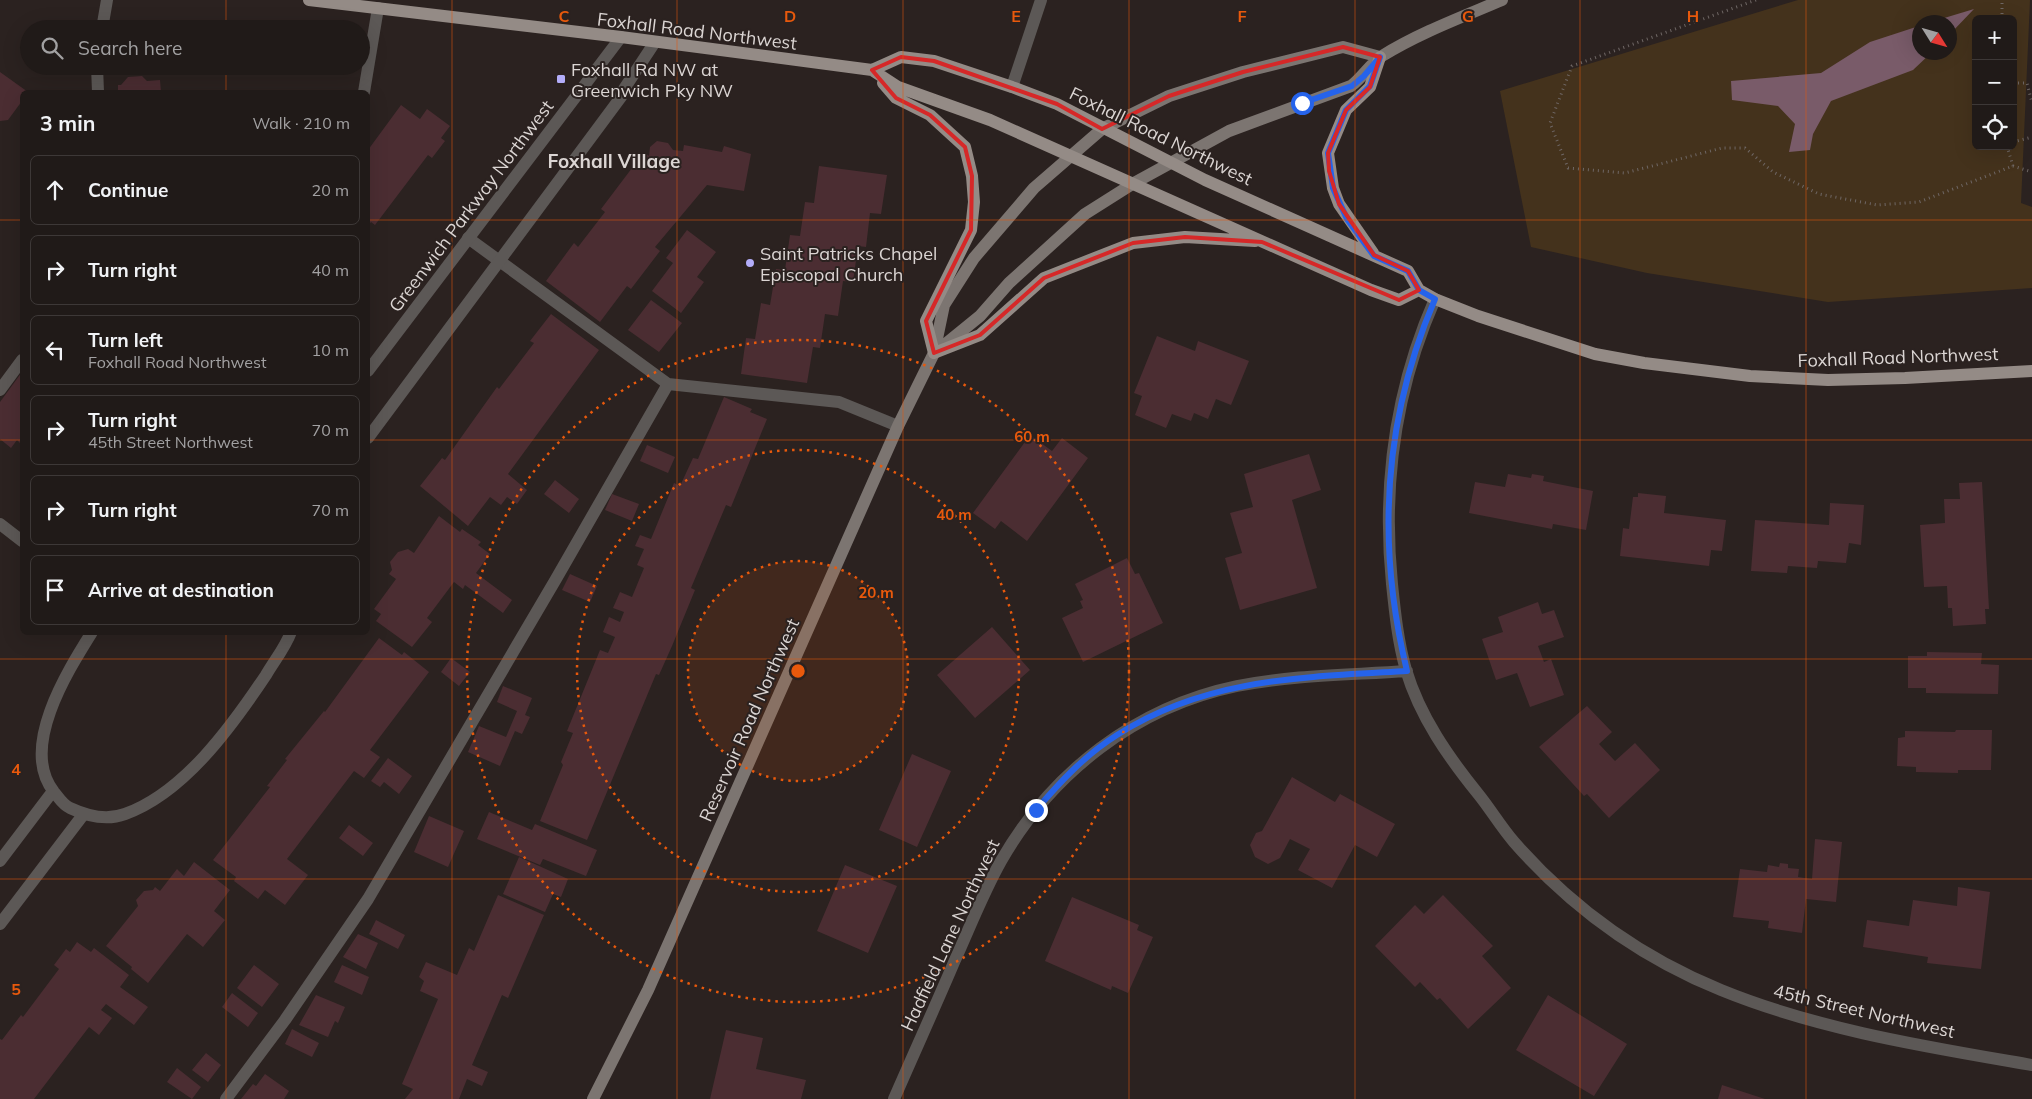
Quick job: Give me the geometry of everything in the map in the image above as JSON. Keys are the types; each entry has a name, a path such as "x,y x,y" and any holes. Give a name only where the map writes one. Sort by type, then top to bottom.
{"main road":[{"name":"Foxhall Road Northwest","path":"309,0 620,37 872,70 898,87 990,120 1371,290 1399,300 1419,290"},
{"name":"Reservoir Road Northwest","path":"934,353 980,316 1008,283 1085,214 1134,183 1169,162 1229,131 1352,86 1364,76 1380,57 1451,22 1502,0"},
{"name":"Reservoir Road Northwest","path":"593,1099 648,990 898,426 934,353 944,305 974,258 1034,188 1102,129 1169,96 1243,72 1342,47 1380,57"},
{"name":"Foxhall Road Northwest","path":"872,70 901,57 934,61 1057,104 1102,129 1205,180 1408,271 1419,290 1435,299 1478,316 1596,354 1750,376 1845,380 2032,370"},
{"path":"1374,256 1339,204 1331,179 1328,153 1346,110 1370,86 1380,57"},
{"path":"872,70 896,98 930,115 965,147 972,176 974,202 971,230 926,321 934,353 980,335 1044,278 1134,243 1185,237 1262,242"}],"street":[{"path":"104,20 107,0"},
{"path":"1012,88 1041,0"},
{"path":"370,56 378,8"},
{"name":"Greenwich Parkway Northwest","path":"370,368 620,37"},
{"path":"370,435 621,97 622,92 655,42"},
{"path":"97,75 98,90"},
{"path":"364,90 367,75"},
{"path":"468,238 668,384 839,402 898,426"},
{"name":"45th Street Northwest","path":"1435,299 1419,335 1405,380 1389,472 1388,544 1396,621 1407,671 1426,717 1445,751 1512,840 1549,879 1603,926 1640,950 1719,989 1802,1018 2032,1064"},
{"path":"0,390 20,363"},
{"path":"226,1099 284,1020 368,899 668,384"},
{"path":"0,524 20,539"},
{"path":"90,635 68,670 45,725 41,754 45,780 64,805 97,818 123,815 154,800 196,765 242,711 289,635"},
{"name":"Hadfield Lane Northwest","path":"894,1099 1002,859 1036,810 1079,764 1103,744 1133,726 1166,709 1219,690 1274,680 1407,671"},
{"path":"0,861 53,791"},
{"path":"0,924 83,814"}],"path":[{"path":"1756,0 1572,66 1550,123 1568,168 1625,173 1722,148 1745,148 1773,172 1819,194 1877,205 1919,202 2013,166 2032,172"},
{"path":"2002,0 2002,15"},
{"path":"2017,83 2027,83 2032,103"},
{"path":"2017,141 2032,137"},
{"path":"2008,150 2013,166"}],"highlighted area":[{"path":"1343,47 1380,57 1370,87 1346,110 1328,153 1329,171 1339,204 1374,255 1408,271 1419,290 1399,300 1262,242 1185,237 1133,243 1044,278 980,335 934,353 926,321 971,230 972,176 965,147 930,115 896,98 872,70 901,57 934,61 1057,104 1102,129 1169,96 1243,72"}],"shaded area":[{"path":"1798,0 2030,0 2021,203 2032,207 2032,288 1828,302 1647,273 1531,247 1500,91"},
{"path":"1974,9 1957,27 1957,15 1954,15"},
{"path":"1912,28 1912,60 1924,60 1913,70 1831,101 1813,134 1810,150 1789,152 1795,124 1778,106 1732,100 1731,81 1821,73 1870,42"}],"building":[{"path":"0,72 25,90 20,90 20,104 8,120 0,121"},
{"path":"142,76 147,81 160,80 161,90 118,90 118,85 121,85 128,77"},
{"path":"401,105 420,119 427,109 450,126 441,138 445,141 432,158 428,155 375,225 371,222 370,223 370,147"},
{"path":"657,141 668,143 673,150 683,151 684,145 722,152 724,146 751,154 744,191 707,185 655,247 660,251 631,289 627,286 600,322 546,281 574,243 578,247 605,212 601,209 644,152 649,156 650,147"},
{"path":"819,166 887,175 881,214 870,213 866,247 858,246 853,282 843,281 838,316 825,314 820,348 813,347 807,383 741,374 746,338 755,339 761,303 770,305 776,269 785,270 790,235 800,236 805,202 814,203"},
{"path":"687,230 716,252 697,277 704,282 681,313 652,291 673,263 666,258"},
{"path":"651,300 682,323 659,352 628,330"},
{"path":"551,314 599,350 508,474 527,490 517,504 507,497 501,505 490,497 468,526 420,486 442,458 445,460 497,387 499,389 534,343 530,341"},
{"path":"1157,336 1195,351 1198,341 1249,361 1231,405 1216,399 1208,419 1194,413 1191,421 1172,414 1166,428 1135,415 1142,396 1134,393"},
{"path":"20,375 20,443 17,440 11,448 0,439 0,402"},
{"path":"724,397 752,409 750,412 767,419 731,507 726,505 691,588 695,590 672,646 659,675 656,674 587,840 540,821 563,765 561,762 573,733 567,731 600,650 608,653 615,637 603,632 609,617 620,622 624,612 613,608 620,592 632,597 644,568 637,565 644,549 635,546 640,535 651,539 674,483 680,486 693,458 698,459"},
{"path":"1030,435 1052,451 1062,438 1088,458 1027,541 1001,521 995,529 973,513"},
{"path":"647,445 675,457 668,473 640,461"},
{"path":"1309,454 1321,490 1292,500 1317,588 1240,610 1225,558 1242,553 1230,513 1253,507 1244,474"},
{"path":"1508,474 1531,478 1532,474 1544,476 1543,481 1593,491 1586,530 1553,524 1552,529 1469,513 1475,482 1505,487"},
{"path":"555,480 579,499 569,513 544,494"},
{"path":"1982,482 1989,609 1985,609 1986,624 1953,626 1952,608 1948,608 1947,586 1924,587 1920,525 1945,523 1944,499 1960,499 1959,483"},
{"path":"1638,493 1666,496 1664,513 1726,520 1722,551 1711,550 1709,566 1620,556 1623,528 1629,529 1633,497 1638,497"},
{"path":"612,494 639,504 632,521 605,510"},
{"path":"1830,503 1864,505 1861,545 1849,543 1846,563 1818,561 1817,568 1788,566 1787,573 1751,571 1755,520 1829,525"},
{"path":"439,516 460,532 462,529 481,542 478,545 490,554 476,573 512,600 503,613 465,585 463,589 454,582 427,618 432,622 412,647 376,621 381,614 374,609 396,579 389,574 392,570 390,562 398,552 408,549 414,553"},
{"path":"1127,558 1135,574 1139,573 1163,623 1083,662 1062,618 1083,608 1080,601 1083,600 1075,584"},
{"path":"570,574 597,586 590,602 562,590"},
{"path":"1538,602 1542,614 1554,610 1564,637 1538,646 1544,662 1551,659 1564,695 1530,707 1517,673 1496,680 1482,639 1503,632 1498,617"},
{"path":"992,627 1030,670 975,718 937,675"},
{"path":"379,638 402,655 404,652 429,672 370,750 380,757 364,778 354,771 287,859 308,875 285,905 265,890 258,899 234,881 236,877 213,860 270,787 267,786 287,760 285,759 325,712"},
{"path":"1927,652 1982,653 1981,664 1999,665 1998,694 1926,693 1926,688 1908,688 1908,656 1927,656"},
{"path":"451,658 470,672 459,686 441,672"},
{"path":"503,686 532,698 525,715 530,717 522,734 515,731 500,766 468,752 479,726 506,737 517,711 497,702"},
{"path":"1587,706 1612,732 1599,744 1615,761 1635,743 1660,770 1609,818 1587,794 1584,796 1539,747"},
{"path":"1956,730 1992,730 1991,770 1958,770 1958,773 1916,772 1916,767 1897,766 1898,738 1905,737 1905,731 1955,732"},
{"path":"912,754 951,771 917,847 879,830"},
{"path":"388,758 412,776 399,794 384,782 380,787 371,781"},
{"path":"1292,777 1335,802 1340,794 1395,824 1377,857 1355,845 1332,888 1298,870 1310,849 1290,839 1280,858 1268,864 1255,857 1250,845 1256,833 1262,831"},
{"path":"489,812 532,830 535,824 597,850 586,876 543,859 540,865 477,839"},
{"path":"429,816 464,831 448,867 414,852"},
{"path":"349,825 373,843 363,856 339,838"},
{"path":"1815,839 1842,842 1836,902 1806,899 1802,933 1768,928 1769,921 1733,917 1740,869 1767,872 1768,865 1779,867 1780,863 1788,864 1788,868 1799,869 1798,877 1812,879"},
{"path":"519,857 568,879 561,897 553,894 545,912 503,894"},
{"path":"194,862 230,890 214,911 225,920 203,947 187,934 148,983 106,946 138,906 136,900 144,891 153,890 155,887 160,891 177,869 184,876"},
{"path":"845,865 897,886 868,953 817,931"},
{"path":"1958,887 1990,892 1981,969 1927,963 1928,957 1863,947 1867,920 1909,926 1913,900 1957,906"},
{"path":"498,895 544,915 508,998 502,995 472,1065 488,1072 482,1086 467,1079 459,1099 405,1099 413,1089 402,1084 438,999 420,991 424,981 419,977 426,962 457,975 469,948 474,951"},
{"path":"1443,895 1493,946 1482,956 1511,988 1468,1029 1440,998 1437,1000 1420,982 1415,987 1375,946 1415,905 1424,914"},
{"path":"1072,897 1139,925 1137,930 1153,937 1128,993 1112,986 1111,990 1045,961"},
{"path":"376,920 405,935 398,949 369,934"},
{"path":"358,934 378,943 366,969 343,957"},
{"path":"77,942 91,952 94,948 129,975 120,987 148,1007 134,1025 106,1004 101,1010 112,1018 99,1035 89,1027 34,1099 0,1099 0,1039 2,1040 21,1015 23,1017 59,969 54,965 66,949 70,952"},
{"path":"254,965 279,984 262,1007 237,988"},
{"path":"342,965 369,977 362,995 334,982"},
{"path":"232,993 258,1013 248,1027 222,1007"},
{"path":"316,995 345,1007 338,1023 335,1021 328,1037 299,1025"},
{"path":"1548,995 1627,1044 1594,1096 1516,1050"},
{"path":"292,1029 319,1043 312,1057 285,1044"},
{"path":"726,1030 763,1038 756,1069 806,1080 801,1099 710,1099"},
{"path":"206,1053 221,1065 208,1082 192,1070"},
{"path":"177,1068 201,1087 192,1099 167,1082"},
{"path":"265,1074 289,1091 284,1099 241,1099 253,1084 256,1086"},
{"path":"1722,1085 1765,1099 1718,1099"}],"place":[{"name":"Foxhall Rd NW at Greenwich Pky NW","path":"561,79"},
{"name":"Saint Patricks Chapel Episcopal Church","path":"750,263"}],"district":[{"name":"Foxhall Village","path":"614,161"}],"route":[{"path":"1036,810 1079,764 1103,744 1116,735 1166,709 1219,690 1274,680 1407,671 1396,621 1388,544 1389,472 1405,380 1419,335 1435,299 1419,290 1408,271 1374,256 1347,219 1339,204 1329,171 1328,153 1346,110 1370,86 1380,57 1364,76 1352,86 1302,103"}]}
